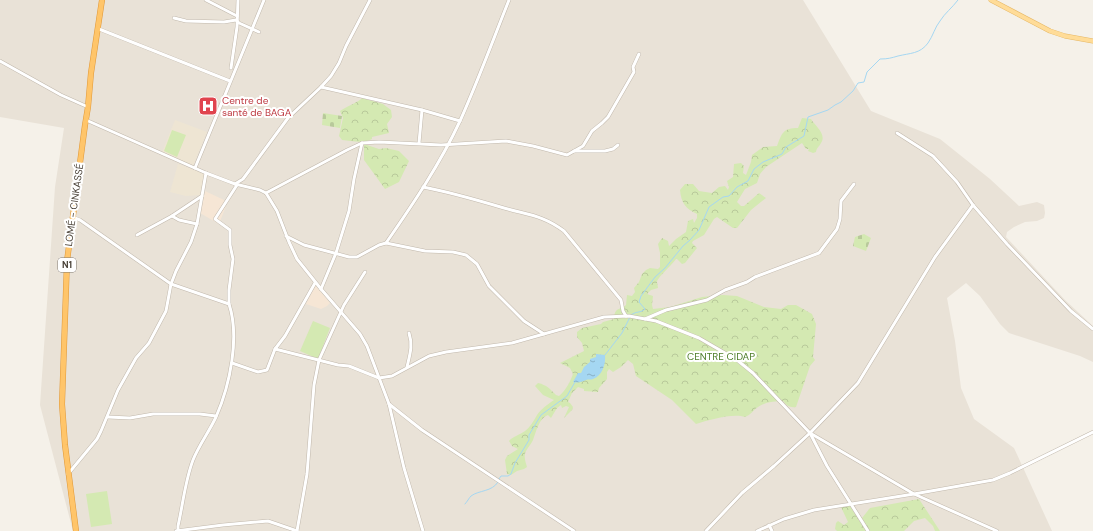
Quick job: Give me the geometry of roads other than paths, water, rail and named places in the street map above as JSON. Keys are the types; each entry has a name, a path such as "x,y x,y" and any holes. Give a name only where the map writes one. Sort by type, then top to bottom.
{"highway":[{"name":"LOMÉ - CINKASSÉ","path":"76,531 68,474 62,404 67,261 102,0"}],"main road":[{"path":"991,0 1050,31 1065,36 1093,41"}],"street":[{"path":"206,0 237,16"},
{"path":"231,68 238,0"},
{"path":"195,168 264,0"},
{"path":"365,272 340,312 319,360 314,385 307,474 297,531 268,521 224,524 177,531 188,477 192,465 216,416 232,363 233,318 229,304 228,290 233,259 230,245 230,230 215,219 236,184 243,179 288,118 321,87 339,63 346,46 370,0"},
{"path":"386,243 423,187 460,121 509,0"},
{"path":"174,18 186,21 237,21 259,32"},
{"path":"99,29 230,81"},
{"path":"266,193 362,143 448,144 506,141 567,155 583,146 592,131 608,117 634,72 632,67 639,54"},
{"path":"0,61 61,95 88,107"},
{"path":"321,87 422,110 460,121"},
{"path":"419,143 422,110"},
{"path":"86,120 206,173 266,193 277,211 293,252 315,283 360,334 367,346 389,404 404,468 423,531"},
{"path":"897,133 933,156 957,182 973,205 1071,311 1093,329"},
{"path":"321,289 336,253 349,211 362,143"},
{"path":"574,151 613,150 618,145"},
{"path":"68,474 97,439 108,417 118,390 136,358 149,343 166,311 171,284 191,242 206,173"},
{"path":"645,319 666,310 706,300 755,277 819,253 837,229 840,219 841,201 854,184"},
{"path":"423,187 456,194 538,217 554,224 564,231 612,288 621,300 623,311 629,316"},
{"path":"137,235 172,216 202,196"},
{"path":"706,531 737,498 783,459 810,433 858,383 935,256 973,205"},
{"path":"172,216 179,220 196,224"},
{"path":"72,217 80,220 171,284 229,304"},
{"path":"286,236 304,245 349,257 357,257 379,245 386,243 425,251 453,252 466,255 477,264 489,286 524,321 544,334"},
{"path":"232,363 258,372 267,370 275,349 285,336 315,283"},
{"path":"275,349 338,365 349,366 379,378 392,376 428,356 512,343 604,316 629,316 656,321 699,338 737,360 753,373 810,433 868,531"},
{"path":"406,367 412,349 412,341 409,333"},
{"path":"389,404 422,430 574,531"},
{"path":"108,417 130,418 153,414 200,414 216,416"},
{"path":"757,531 769,525 814,510 993,480 1093,432"},
{"path":"810,433 914,494 997,531"},
{"path":"769,525 772,531"}],"water":[{"path":"596,354 605,355 604,366 599,375 581,382 573,382 578,373 581,373 584,367 590,362 590,359 596,357"}],"waterway":[{"path":"631,315 645,309 639,302 641,296 655,277 699,230 709,207 723,197 729,196 737,187 748,181 754,169 763,162 782,154 786,147 804,136 808,117 828,110 841,102 853,91 858,83 864,82 867,72 880,59 914,52 925,47 942,18 958,0"},
{"path":"605,355 622,333 630,317"},
{"path":"499,479 501,476 508,476 511,474 515,463 529,440 529,435 541,415 567,396 575,382"},
{"path":"465,504 471,496 492,488 498,482"}],"place":[{"name":"Centre de santé de BAGA","path":"208,106"}],"park label":[{"name":"CENTRE CIDAP","path":"721,356"}]}
